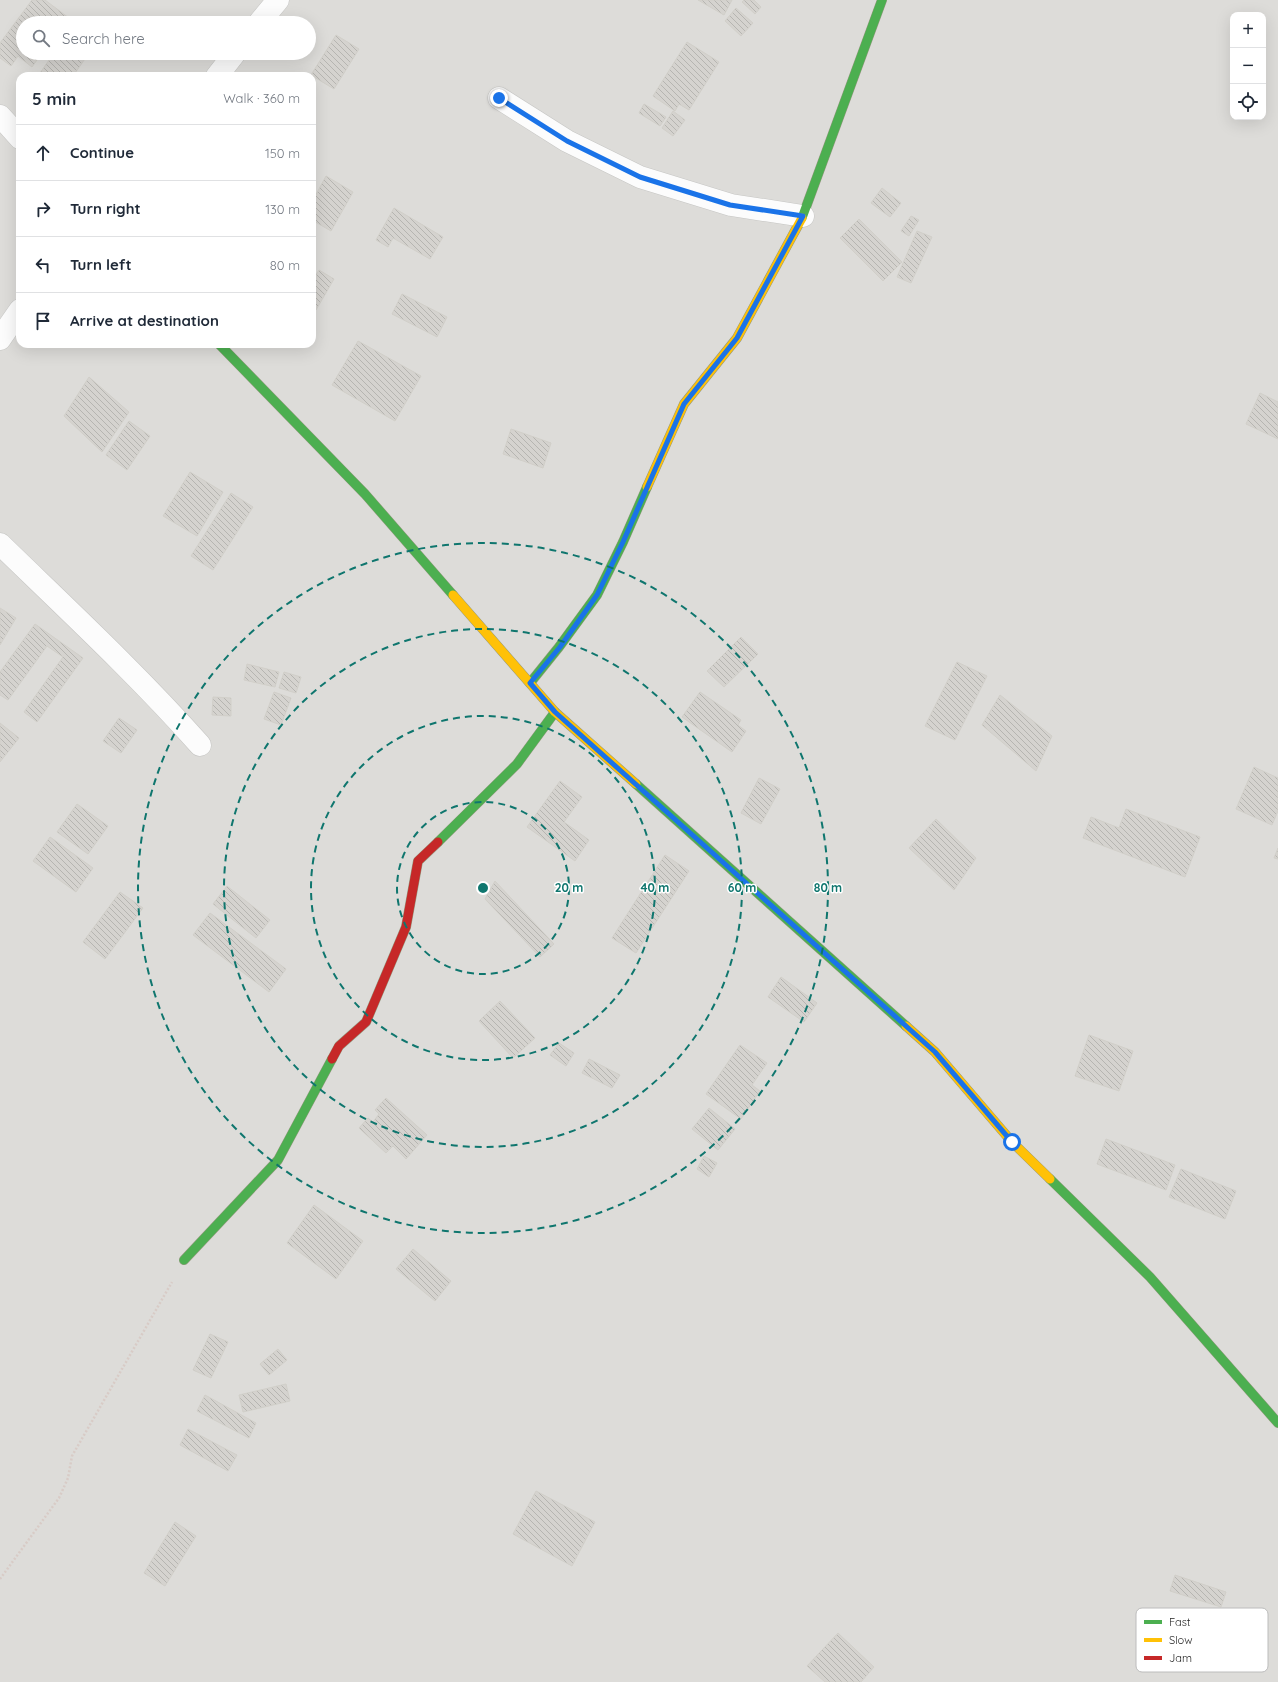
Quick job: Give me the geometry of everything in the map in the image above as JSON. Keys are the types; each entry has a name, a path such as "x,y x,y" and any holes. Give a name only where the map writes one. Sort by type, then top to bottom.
{"street":[{"path":"265,16 278,0"},
{"path":"530,683 560,647 597,595 623,542 684,404 737,338 803,216 882,0"},
{"path":"220,72 230,60"},
{"path":"499,98 567,141 640,177 730,205 803,216"},
{"path":"0,116 16,134"},
{"path":"0,339 16,316"},
{"path":"223,348 365,494 555,712 935,1052 1012,1142 1150,1277 1278,1422"},
{"path":"0,544 105,645 166,707 200,745"},
{"path":"184,1260 278,1160 339,1046 366,1022 406,927 418,861 517,764 555,712"}],"path":[{"path":"0,1579 59,1498 68,1478 72,1456 184,1260"}],"shaded area":[{"path":"0,0 1278,0 1278,1682 0,1682"}],"building":[{"path":"32,0 45,0 66,16 20,16"},
{"path":"698,0 732,0 724,15"},
{"path":"744,0 754,0 761,7 755,14 742,2"},
{"path":"736,8 753,23 741,36 725,21"},
{"path":"16,22 16,59 11,66 0,58 0,43"},
{"path":"336,35 359,49 334,89 316,78 316,72 313,72"},
{"path":"687,42 719,62 689,110 679,104 675,111 653,96"},
{"path":"23,60 37,60 32,67"},
{"path":"49,60 84,60 76,72 41,72"},
{"path":"644,104 666,117 660,126 639,113"},
{"path":"673,111 685,120 673,136 662,128"},
{"path":"326,176 353,192 331,231 316,222 316,195"},
{"path":"882,188 901,203 890,217 871,203"},
{"path":"394,208 443,237 430,259 393,238 388,247 376,240"},
{"path":"911,216 919,220 909,236 901,231"},
{"path":"859,219 902,262 883,281 840,238"},
{"path":"917,231 932,237 911,283 897,277"},
{"path":"319,270 334,279 316,310 316,275"},
{"path":"402,294 447,317 437,337 392,314"},
{"path":"358,341 421,376 395,421 332,385"},
{"path":"89,377 129,412 102,452 64,416"},
{"path":"1260,393 1278,402 1278,439 1246,424"},
{"path":"129,421 150,436 127,470 106,455"},
{"path":"511,429 551,443 543,468 503,454"},
{"path":"190,472 223,492 197,536 163,516"},
{"path":"231,493 253,507 213,570 191,556"},
{"path":"0,608 16,618 0,645"},
{"path":"35,624 83,658 37,722 24,712 63,657 47,646 8,700 0,695 0,672"},
{"path":"741,637 758,654 724,687 707,671"},
{"path":"957,662 987,676 955,740 925,726"},
{"path":"247,664 279,672 275,687 244,680"},
{"path":"284,672 301,677 296,693 279,688"},
{"path":"274,692 291,698 281,725 264,719"},
{"path":"700,692 741,720 738,725 746,731 732,752 682,717"},
{"path":"1000,695 1052,736 1036,771 982,725"},
{"path":"213,697 231,698 231,716 212,715"},
{"path":"119,718 137,730 121,753 103,741"},
{"path":"0,723 19,738 0,762"},
{"path":"1254,767 1278,778 1278,811 1272,825 1236,809"},
{"path":"759,778 780,789 761,824 741,813"},
{"path":"560,781 582,797 564,822 589,840 575,861 527,827"},
{"path":"77,804 108,826 88,854 57,832"},
{"path":"1126,809 1200,837 1185,877 1083,838 1091,817 1119,828"},
{"path":"936,819 976,858 954,890 909,848"},
{"path":"50,837 93,868 76,892 33,861"},
{"path":"1278,848 1278,859 1274,858"},
{"path":"665,855 689,871 636,953 612,938"},
{"path":"495,881 554,944 540,957 485,899"},
{"path":"227,886 270,920 256,938 213,904"},
{"path":"120,892 143,908 105,959 83,942"},
{"path":"210,913 286,969 269,992 193,935"},
{"path":"781,977 817,1003 804,1022 768,997"},
{"path":"500,1001 535,1038 513,1058 479,1021"},
{"path":"1089,1035 1133,1051 1119,1091 1075,1076"},
{"path":"559,1043 574,1053 566,1066 550,1055"},
{"path":"740,1045 767,1063 752,1085 760,1091 741,1119 706,1094"},
{"path":"589,1059 620,1075 612,1088 582,1073"},
{"path":"386,1098 427,1135 406,1159 393,1146 386,1153 359,1128 368,1118 373,1122 379,1114 375,1110"},
{"path":"709,1108 735,1129 718,1150 692,1129"},
{"path":"1106,1139 1175,1165 1166,1190 1097,1164"},
{"path":"704,1156 717,1163 709,1177 697,1169"},
{"path":"1181,1169 1236,1191 1225,1219 1169,1197"},
{"path":"314,1205 363,1241 336,1279 287,1243"},
{"path":"413,1249 451,1281 435,1301 396,1269"},
{"path":"210,1334 228,1342 211,1378 193,1370"},
{"path":"278,1349 287,1360 269,1375 260,1364"},
{"path":"286,1384 290,1401 243,1412 239,1395"},
{"path":"205,1395 256,1423 249,1438 197,1411"},
{"path":"188,1429 237,1455 228,1471 180,1445"},
{"path":"536,1491 595,1522 572,1566 513,1534"},
{"path":"175,1522 196,1536 165,1586 144,1573"},
{"path":"1175,1575 1226,1592 1221,1607 1170,1591"},
{"path":"838,1633 874,1667 861,1682 825,1682 807,1666"}],"traffic: fast":[{"path":"802,218 882,0"},
{"path":"223,348 365,494 453,595"},
{"path":"530,683 559,647 597,595 623,542 647,487"},
{"path":"438,842 517,764 555,712"},
{"path":"636,784 906,1026"},
{"path":"184,1260 278,1160 332,1059"},
{"path":"1050,1179 1150,1277 1278,1423"}],"traffic: slow":[{"path":"647,487 684,404 737,338 802,218"},
{"path":"453,595 555,712 636,784"},
{"path":"906,1026 935,1052 1012,1142 1050,1179"}],"traffic: jam":[{"path":"332,1059 339,1046 366,1022 406,927 418,861 438,842"}],"route":[{"path":"499,98 567,141 640,177 730,205 803,216 737,338 684,404 623,542 597,595 560,647 530,683 555,712 935,1052 1012,1142"}]}
